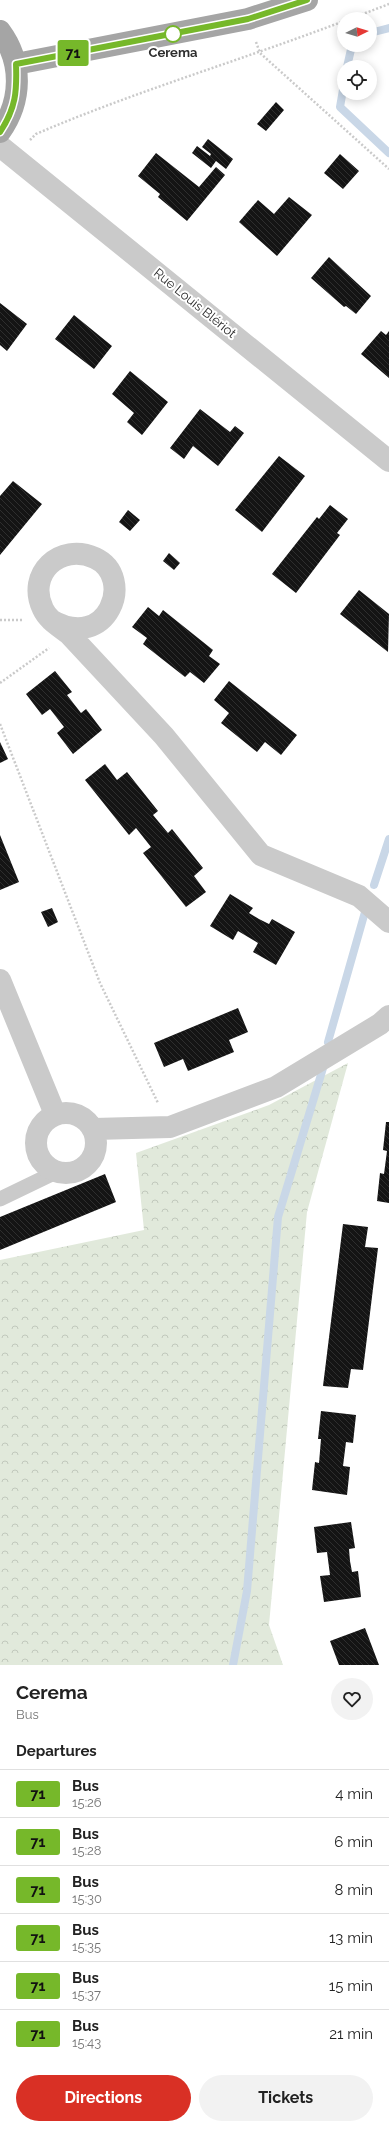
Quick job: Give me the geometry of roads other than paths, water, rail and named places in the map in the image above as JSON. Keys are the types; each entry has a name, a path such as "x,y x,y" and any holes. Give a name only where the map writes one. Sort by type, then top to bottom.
{"main road":[{"path":"16,64 248,19 307,0"},
{"path":"0,31 8,42 16,64 17,91 9,118 0,132"}],"street":[{"name":"Rue Louis Blériot","path":"7,152 389,461"},
{"path":"51,620 69,634 164,736 261,855 359,896 389,922"},
{"path":"0,980 55,1114"},
{"path":"94,1129 170,1127 276,1087 380,1024 389,1016"},
{"path":"66,1112 78,1114 94,1129 96,1141 94,1154 89,1163 76,1172 56,1172 42,1161 36,1146 38,1132 43,1123 55,1114 66,1112"}],"lane":[{"path":"0,1199 56,1172"}],"waterway":[{"path":"377,31 389,28"},
{"path":"349,60 350,52"},
{"path":"341,100 340,107 389,153"},
{"path":"374,885 389,839"},
{"path":"328,1042 365,912"},
{"path":"233,1665 247,1591 278,1217 323,1068"}],"place":[{"name":"Cerema","path":"173,34"}]}
